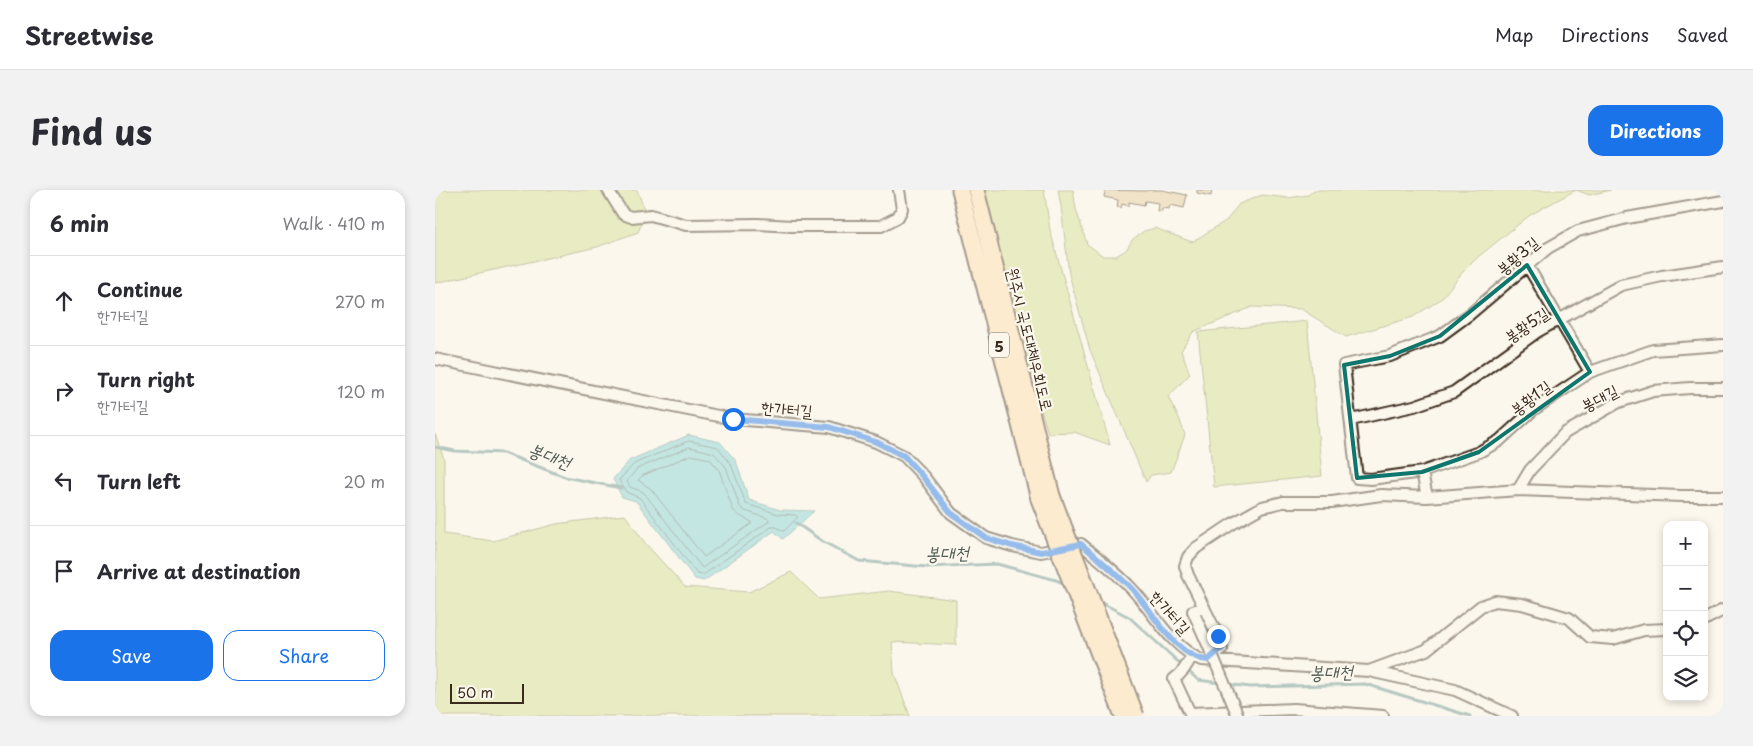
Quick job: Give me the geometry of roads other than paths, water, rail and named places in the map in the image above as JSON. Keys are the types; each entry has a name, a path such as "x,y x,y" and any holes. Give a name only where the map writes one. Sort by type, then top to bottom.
{"highway":[{"name":"원주시 국도대체우회도로","path":"959,190 1046,498"},
{"name":"원주시 국도대체우회도로","path":"976,190 1046,498"},
{"name":"5","path":"1046,498 1123,716"},
{"name":"5","path":"1046,498 1137,716"}],"street":[{"path":"608,190 623,214 631,217 651,214 686,225 881,226 898,217 902,209 899,190"},
{"name":"봉황3길","path":"1351,420 1344,365 1390,356 1440,336 1470,314 1548,248 1578,231 1627,218 1723,201"},
{"path":"1527,265 1590,372"},
{"name":"봉황5길","path":"1351,420 1413,406 1454,392 1537,332 1621,285 1662,276 1723,267"},
{"name":"봉황1길","path":"1351,420 1357,478 1371,479 1422,472 1479,452 1499,441 1533,410 1590,372 1653,350 1723,344"},
{"name":"한가터길","path":"435,359 733,419 829,427 876,442 904,456 951,513 986,538 1041,552 1081,544 1131,588 1171,638 1197,659"},
{"name":"봉대길","path":"1518,490 1530,470 1565,432 1619,402 1653,391 1723,388"},
{"path":"1422,472 1427,497"},
{"path":"1383,716 1294,709 1191,714 1174,678 1179,676 1197,659 1222,648 1188,575 1185,566 1188,557 1196,548 1232,524 1262,507 1283,502 1332,502 1381,495 1427,497 1518,490 1723,496"},
{"path":"1369,671 1426,650 1481,606 1495,601 1522,604 1569,618 1590,637 1613,640 1644,630 1663,629"},
{"path":"1204,607 1193,611 1238,716"},
{"path":"1708,618 1723,610"},
{"path":"1197,659 1369,671 1455,690 1512,716"}],"water":[{"path":"689,435 720,442 736,461 749,500 780,510 814,511 783,539 774,531 704,581 695,579 636,501 622,497 613,479 630,460"}],"waterway":[{"name":"봉대천","path":"435,447 455,451 503,453 565,477 621,488"},
{"name":"봉대천","path":"796,523 822,541 859,561 927,567 997,564 1068,585"},
{"name":"봉대천","path":"1098,601 1129,617 1198,680 1220,683"},
{"name":"봉대천","path":"1227,684 1250,687 1365,684 1470,716"}]}
